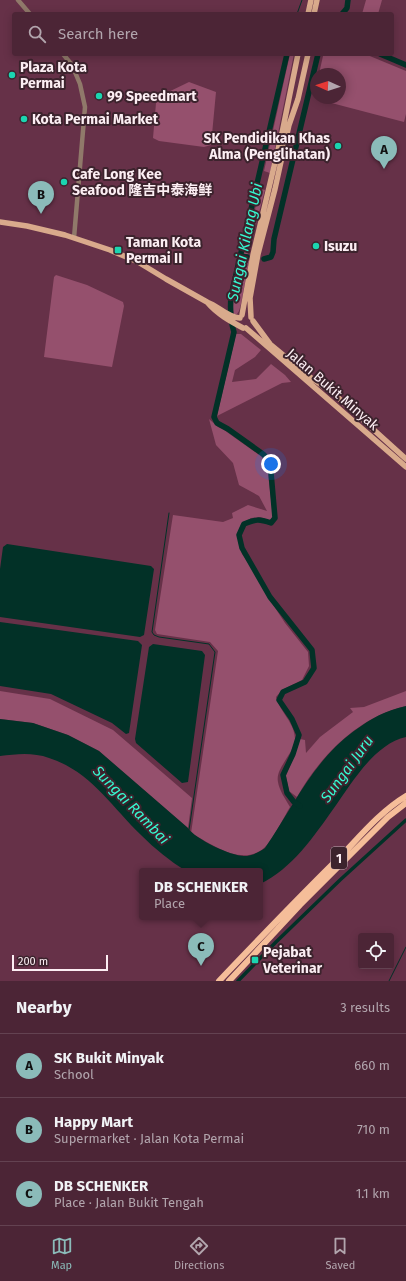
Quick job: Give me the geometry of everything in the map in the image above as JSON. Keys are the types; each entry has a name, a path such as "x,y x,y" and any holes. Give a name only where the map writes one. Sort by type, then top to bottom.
{"highway":[{"name":"1","path":"219,981 299,897 395,803 406,796"},
{"name":"1","path":"229,981 300,904 388,816 406,803"}],"main road":[{"path":"308,12 311,0"},
{"path":"314,12 317,0"},
{"path":"238,319 299,56"},
{"path":"294,109 298,99 308,56"},
{"path":"244,328 251,326 252,319 250,298 258,254 294,109 303,64 302,62 298,65 289,97"},
{"path":"0,222 27,226 74,238 130,258 207,302 214,304 224,315 238,319 248,315 252,319"},
{"name":"Jalan Bukit Minyak","path":"238,319 244,328 406,467"},
{"name":"Jalan Bukit Minyak","path":"252,319 270,344 333,393 406,459"}],"street":[{"path":"18,0 28,12"},
{"path":"65,56 72,65 80,84 85,107 74,238"}],"shaded area":[{"path":"366,0 382,0 379,12 363,12"},
{"path":"290,56 294,56 270,173 264,171"},
{"path":"323,56 370,56 406,71 406,114 404,122 335,104 346,104 346,68 320,68"},
{"path":"189,82 216,92 211,145 204,147 159,141 153,138 156,103 160,96"},
{"path":"260,189 265,190 248,254 244,254"},
{"path":"243,260 249,261 241,304 237,314 234,314 232,307"},
{"path":"56,275 87,285 123,302 124,306 112,367 44,357 54,277"},
{"path":"236,334 241,334 261,350 255,357 235,370 232,382 256,379 271,364 291,382 282,383 217,416"},
{"path":"209,419 218,427 262,457 267,465 273,516 269,520 260,517 251,518 241,524 238,532 238,541 242,554 258,577 268,597 285,623 308,652 309,666 302,680 282,690 276,697 293,728 295,739 292,750 279,771 278,777 280,788 290,807 267,845 255,853 246,855 237,855 217,848 191,833 218,651 210,642 157,634 155,630 173,515 223,522 233,518 232,513 248,505 267,511 259,496 239,485 233,463 216,445"},
{"path":"0,691 50,699 113,730 192,798 188,828 99,751 68,735 33,723 0,719"},
{"path":"406,691 406,706 388,711 356,729 329,753 306,782 297,797 289,791 286,776 300,739 305,740 306,753 320,737 353,712 350,708 364,707"}],"water":[{"path":"7,544 151,566 154,569 144,635 140,637 0,617 0,569 3,547"},
{"path":"0,622 138,641 142,645 129,733 126,734 112,723 51,694 0,686"},
{"path":"153,644 202,651 205,655 188,782 182,783 136,743 135,739 149,647"},
{"path":"406,706 406,737 394,741 374,756 356,776 302,851 282,870 263,882 263,868 182,868 168,859 152,845 130,824 99,790 76,771 43,756 24,754 0,756 0,719 33,723 68,735 99,751 205,842 231,853 247,856 255,854 265,848 315,770 327,756 354,731 391,710"}],"waterway":[{"path":"298,12 302,0"},
{"name":"Sungai Kilang Ubi","path":"344,12 347,8 348,0"},
{"name":"Sungai Kilang Ubi","path":"287,56 231,296 230,305 234,332 214,417 217,423 263,454 270,461 275,518 271,523 258,520 244,524 239,535 242,548 270,597 312,650 314,668 305,682 283,692 279,700 292,719 299,735 293,754 283,775 287,793 294,802 300,806"},
{"path":"264,259 271,257 273,252 274,239 318,56"},
{"path":"385,56 406,65"},
{"name":"Sungai Kilang Ubi","path":"241,256 247,257"},
{"path":"169,513 152,632 154,635 159,637 209,644 215,652 189,830"},
{"path":"238,981 340,880 406,820"},
{"path":"389,981 406,947"}],"place":[{"name":"Plaza Kota Permai","path":"12,75"},
{"name":"99 Speedmart","path":"99,96"},
{"name":"Kota Permai Market","path":"24,119"},
{"name":"SK Pendidikan Khas Alma (Penglihatan)","path":"338,146"},
{"name":"SK Bukit Minyak","path":"384,169"},
{"name":"Cafe Long Kee Seafood 隆吉中泰海鲜","path":"64,182"},
{"name":"Happy Mart","path":"41,214"},
{"name":"Isuzu","path":"316,246"},
{"name":"Taman Kota Permai II","path":"118,250"},
{"name":"Pejabat Veterinar","path":"255,960"},
{"name":"DB SCHENKER","path":"201,966"}],"water label":[{"name":"Sungai Juru","path":"347,769"},
{"name":"Sungai Rambai","path":"131,805"}]}
